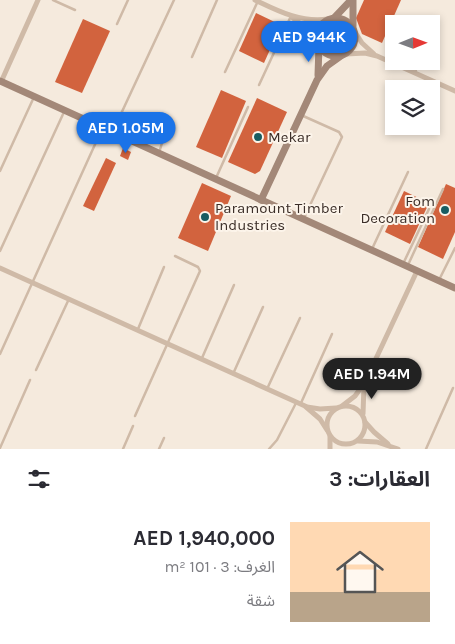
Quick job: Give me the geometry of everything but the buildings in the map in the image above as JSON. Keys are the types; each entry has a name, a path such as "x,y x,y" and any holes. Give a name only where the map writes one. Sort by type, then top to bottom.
{"street":[{"path":"38,0 1,82 455,288"},
{"path":"317,80 320,67 318,43 320,26 331,19 352,0"},
{"path":"261,200 317,80 327,66 350,51 355,42 352,0"},
{"path":"259,1 291,16 305,26 326,54 331,56 365,53 377,56 455,91"},
{"path":"291,16 308,20 344,19 354,29 362,43 377,56"},
{"path":"0,268 300,404 320,409 352,407 379,437 398,449"},
{"path":"330,449 327,425 330,415 355,396 365,382 417,271"},
{"path":"344,449 364,432 363,396 365,382"},
{"path":"300,404 320,419 329,433 342,444 371,441 390,445"}],"lane":[{"path":"53,0 75,10"},
{"path":"117,24 128,0"},
{"path":"112,132 174,0"},
{"path":"192,57 217,0"},
{"path":"226,72 259,1"},
{"path":"259,85 291,16"},
{"path":"0,171 34,97"},
{"path":"216,179 248,106"},
{"path":"0,250 65,111"},
{"path":"301,115 339,132 342,137 304,219"},
{"path":"118,119 159,138 162,143 159,153"},
{"path":"0,354 103,128"},
{"path":"372,250 408,172"},
{"path":"405,266 443,189"},
{"path":"405,266 429,209"},
{"path":"439,281 455,248"},
{"path":"135,416 200,270 198,267 175,256"},
{"path":"138,330 164,267"},
{"path":"201,359 234,285"},
{"path":"36,370 69,299"},
{"path":"233,374 263,307"},
{"path":"267,390 300,318"},
{"path":"269,449 300,404 332,334"},
{"path":"0,448 30,380"},
{"path":"426,449 453,388"},
{"path":"123,449 133,426"},
{"path":"159,449 164,438"}],"place":[{"name":"Mekar","path":"258,137"},
{"name":"Fom Decoration","path":"445,210"},
{"name":"Paramount Timber Industries","path":"205,217"}]}
